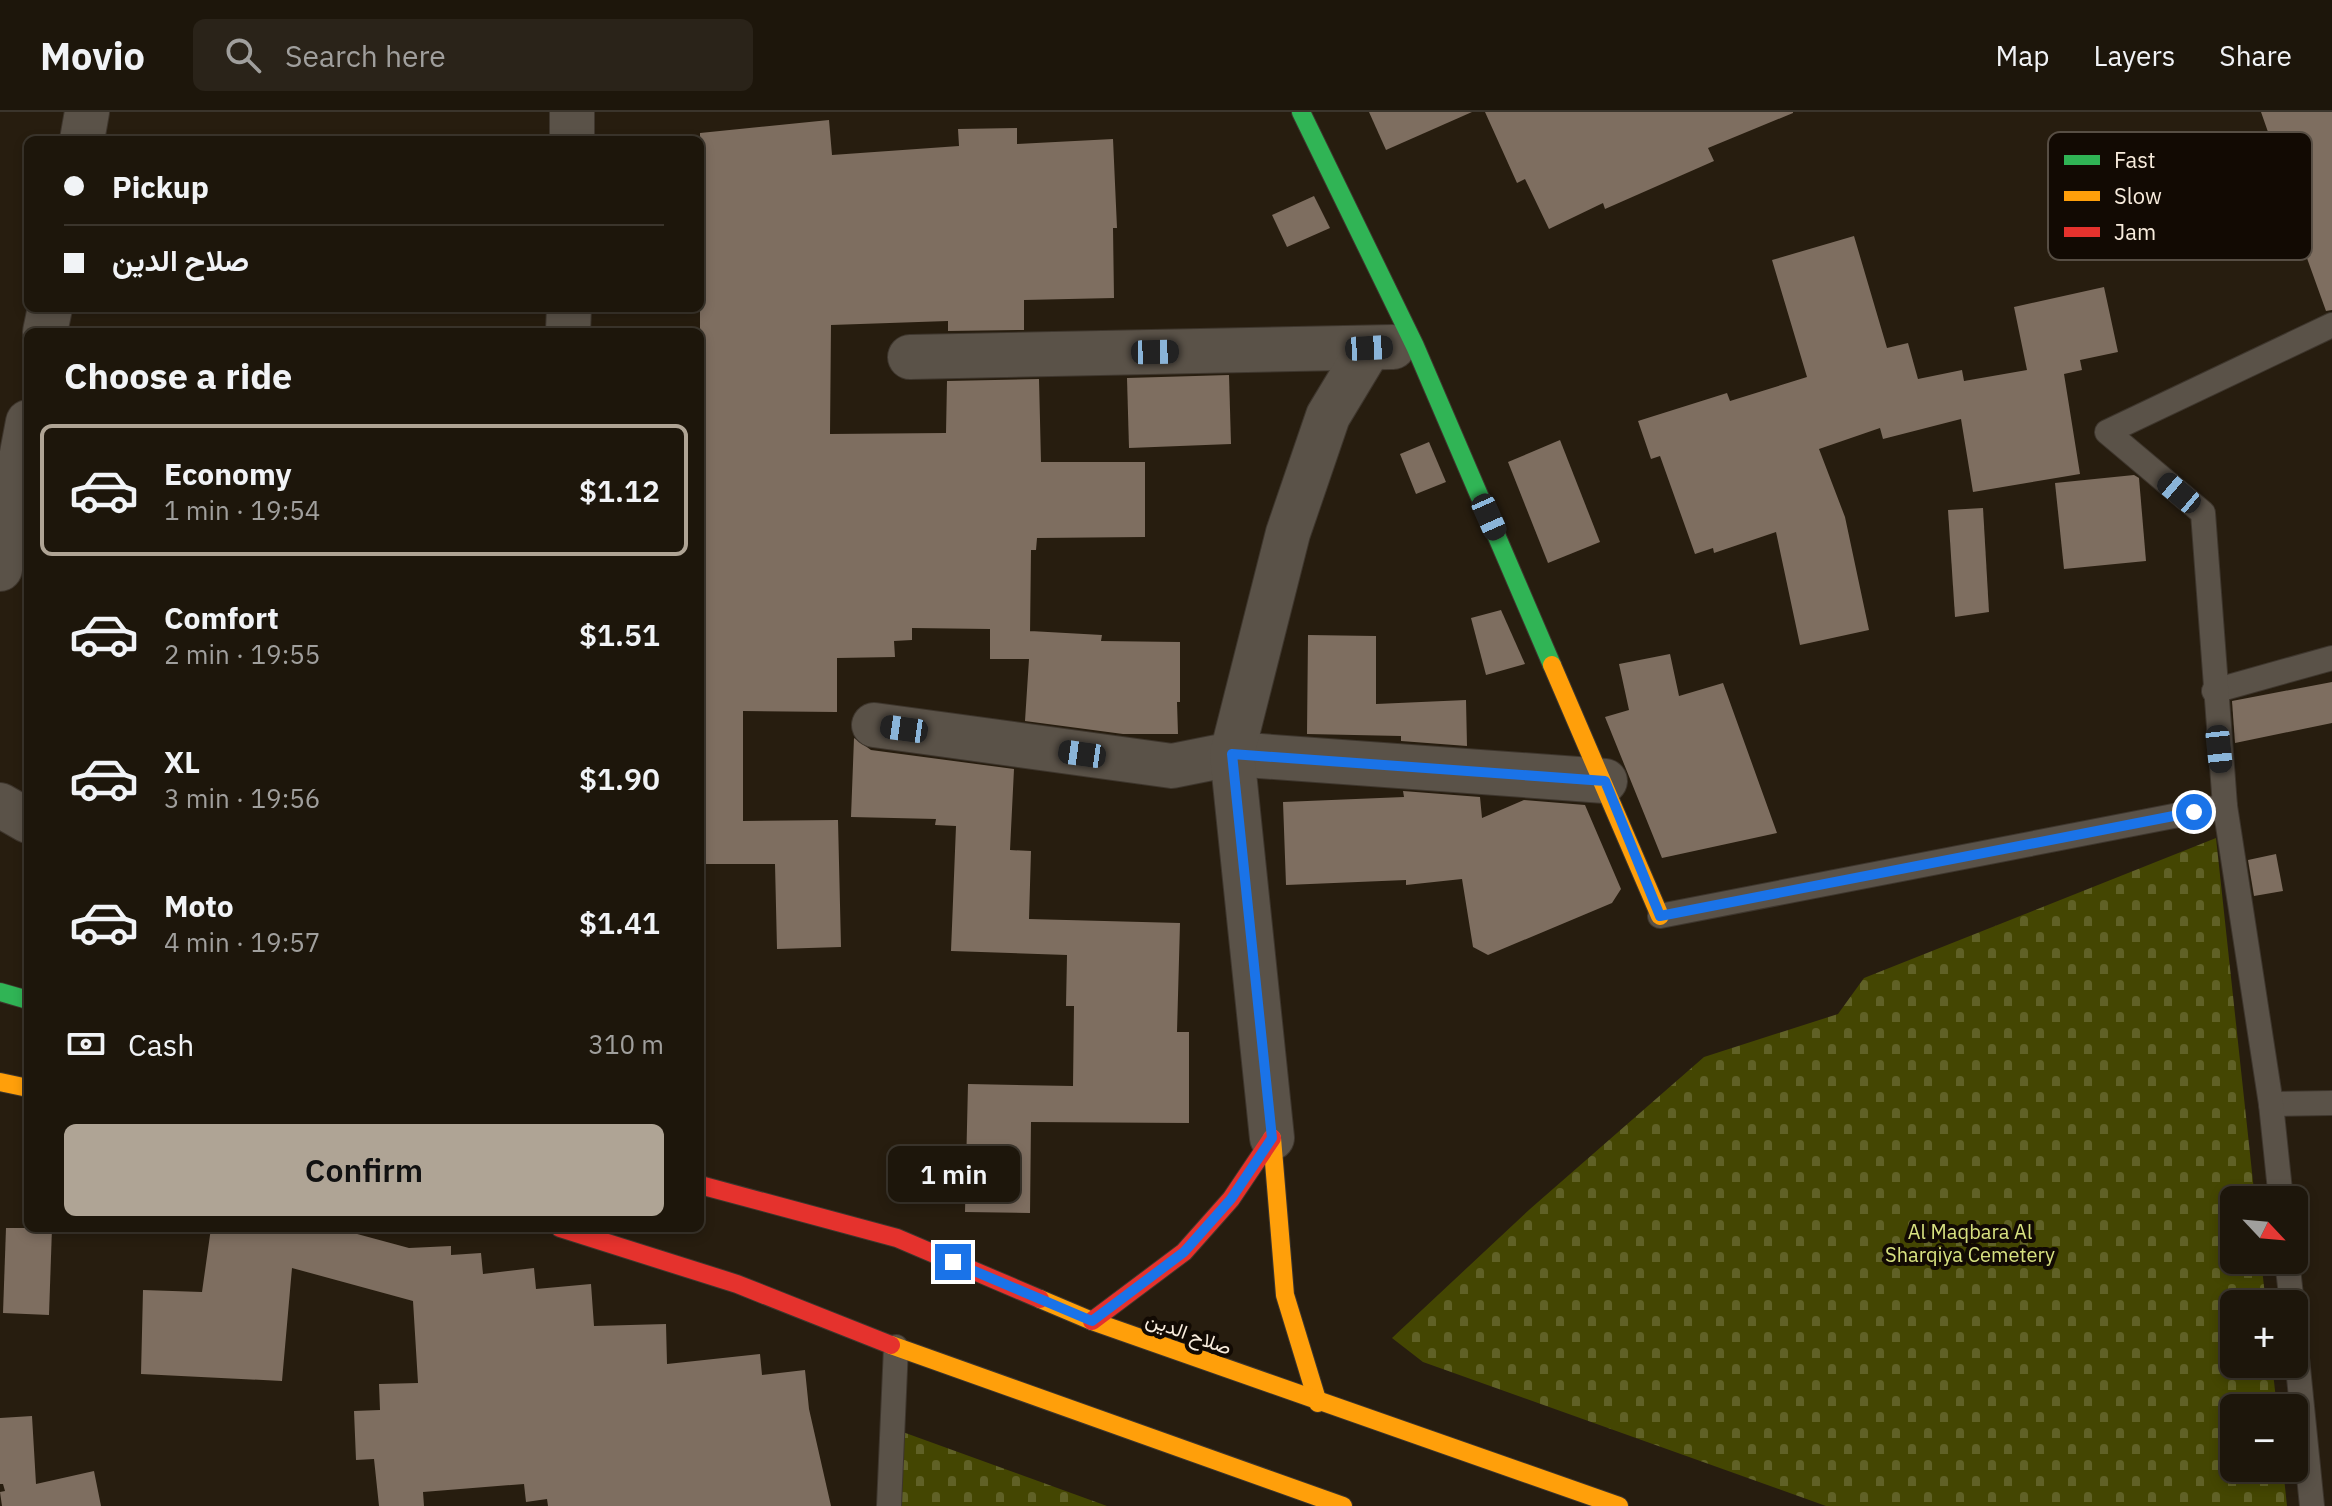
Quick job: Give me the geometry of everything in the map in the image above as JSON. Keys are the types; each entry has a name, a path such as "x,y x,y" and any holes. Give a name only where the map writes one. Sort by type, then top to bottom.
{"main road":[{"path":"1301,112 1415,346 1605,781 1660,916"},
{"path":"0,992 24,999"},
{"path":"0,1082 24,1087"},
{"path":"1092,1321 1184,1252 1231,1199 1272,1138"},
{"path":"1272,1138 1285,1295 1318,1403"},
{"name":"صلاح الدين","path":"704,1186 897,1238 1092,1321 1318,1403 1619,1506"},
{"path":"573,1232 737,1284 896,1347 1343,1506"}],"street":[{"path":"83,136 87,112"},
{"path":"572,112 572,136"},
{"path":"910,357 1415,346"},
{"path":"1272,1138 1232,754 1288,533 1328,416 1369,348"},
{"path":"0,569 24,443"},
{"path":"874,725 1172,766 1232,754 1605,781"},
{"path":"0,805 24,819"}],"lane":[{"path":"2280,1186 2271,1104 2225,806 2203,513 2107,432 2332,325"},
{"path":"2214,691 2332,658"},
{"path":"1660,916 2225,806"},
{"path":"2271,1104 2332,1103"},
{"path":"889,1506 896,1347"},
{"path":"2299,1378 2312,1506"}],"green space":[{"name":"Al Maqbara Al Sharqiya Cemetery","path":"2216,838 2253,1186 2220,1186 2220,1274 2263,1274 2264,1290 2220,1290 2220,1378 2274,1378 2275,1394 2220,1394 2220,1482 2284,1482 2287,1506 1826,1506 1423,1362 1392,1338 1530,1209 1704,1057 1838,1014 1864,978"},
{"path":"900,1431 1107,1506 902,1506"}],"building":[{"path":"1369,112 1472,112 1386,150"},
{"path":"1485,112 1793,113 1708,148 1714,161 1605,209 1603,203 1549,229 1525,179 1517,183"},
{"path":"2261,112 2332,112 2332,310 2326,311 2308,260 2312,260 2312,132 2268,132"},
{"path":"829,120 832,155 959,146 958,129 1017,128 1017,144 1113,139 1117,228 1113,228 1114,298 1024,300 1024,330 948,331 948,321 831,325 830,434 946,433 947,381 1039,379 1041,462 1145,462 1145,537 1037,538 1036,550 1031,550 1030,631 1102,635 1101,641 1180,642 1178,734 1123,734 1025,721 1029,659 990,659 990,629 912,628 912,640 894,641 895,657 837,658 837,712 743,711 743,821 838,820 841,947 777,949 775,864 704,864 704,328 700,328 700,312 704,312 704,136 700,133"},
{"path":"1314,196 1330,228 1287,247 1272,215"},
{"path":"1854,236 1887,348 1908,343 1918,379 1962,370 1964,381 2027,370 2014,307 2104,287 2118,352 2080,360 2082,370 2064,374 2080,474 1973,492 1961,419 1883,439 1880,428 1819,449 1845,517 1869,630 1800,645 1776,532 1714,553 1713,548 1695,554 1660,456 1651,459 1638,421 1727,393 1730,401 1807,377 1772,260"},
{"path":"1229,375 1231,444 1129,448 1127,378"},
{"path":"1560,440 1600,542 1548,563 1508,462"},
{"path":"1429,442 1446,482 1416,494 1400,454"},
{"path":"2134,475 2139,478 2146,561 2064,569 2055,483"},
{"path":"1983,508 1989,612 1955,617 1948,510"},
{"path":"1501,610 1525,664 1486,675 1471,618"},
{"path":"1308,635 1376,636 1376,704 1466,700 1467,746 1401,741 1401,736 1307,734"},
{"path":"1670,654 1679,696 1723,683 1777,833 1662,858 1605,717 1629,710 1619,664"},
{"path":"2332,682 2332,723 2235,743 2232,701"},
{"path":"854,738 871,750 1014,769 1010,850 1031,851 1029,919 1180,923 1177,1032 1189,1032 1189,1123 1031,1122 1030,1213 965,1212 968,1084 1073,1086 1074,1006 1066,1006 1067,955 951,951 956,826 935,825 936,819 851,817"},
{"path":"1403,791 1480,797 1482,818 1524,800 1585,805 1621,889 1612,903 1488,955 1473,947 1462,879 1406,885 1406,880 1286,885 1283,802 1404,797"},
{"path":"2276,854 2283,891 2254,896 2248,860"},
{"path":"6,1228 24,1228 24,1232 52,1232 49,1315 3,1313"},
{"path":"210,1232 350,1232 409,1248 451,1246 451,1255 481,1253 483,1274 534,1268 536,1289 591,1284 594,1326 666,1324 667,1364 760,1354 762,1375 805,1370 809,1409 831,1506 548,1506 547,1499 526,1502 524,1484 423,1492 424,1506 379,1506 374,1459 356,1460 354,1411 380,1410 379,1384 418,1383 413,1301 292,1268 282,1381 141,1374 143,1290 202,1292"},
{"path":"32,1416 36,1484 94,1471 101,1506 2,1506 0,1492 5,1491 3,1484 0,1484 0,1418"}],"traffic: fast":[{"path":"1301,112 1415,346 1552,665"},
{"path":"0,992 24,999"}],"traffic: slow":[{"path":"1552,665 1660,916"},
{"path":"0,1082 24,1087"},
{"path":"1272,1138 1285,1295 1318,1403"},
{"path":"1040,1299 1092,1321 1619,1506"},
{"path":"891,1345 1343,1506"}],"traffic: jam":[{"path":"1092,1321 1184,1252 1231,1199 1272,1138"},
{"path":"704,1186 897,1238 1040,1299"},
{"path":"573,1232 737,1284 891,1345"}],"route":[{"path":"953,1262 1092,1321 1184,1252 1231,1199 1272,1138 1232,754 1605,781 1660,916 2194,812"}]}
